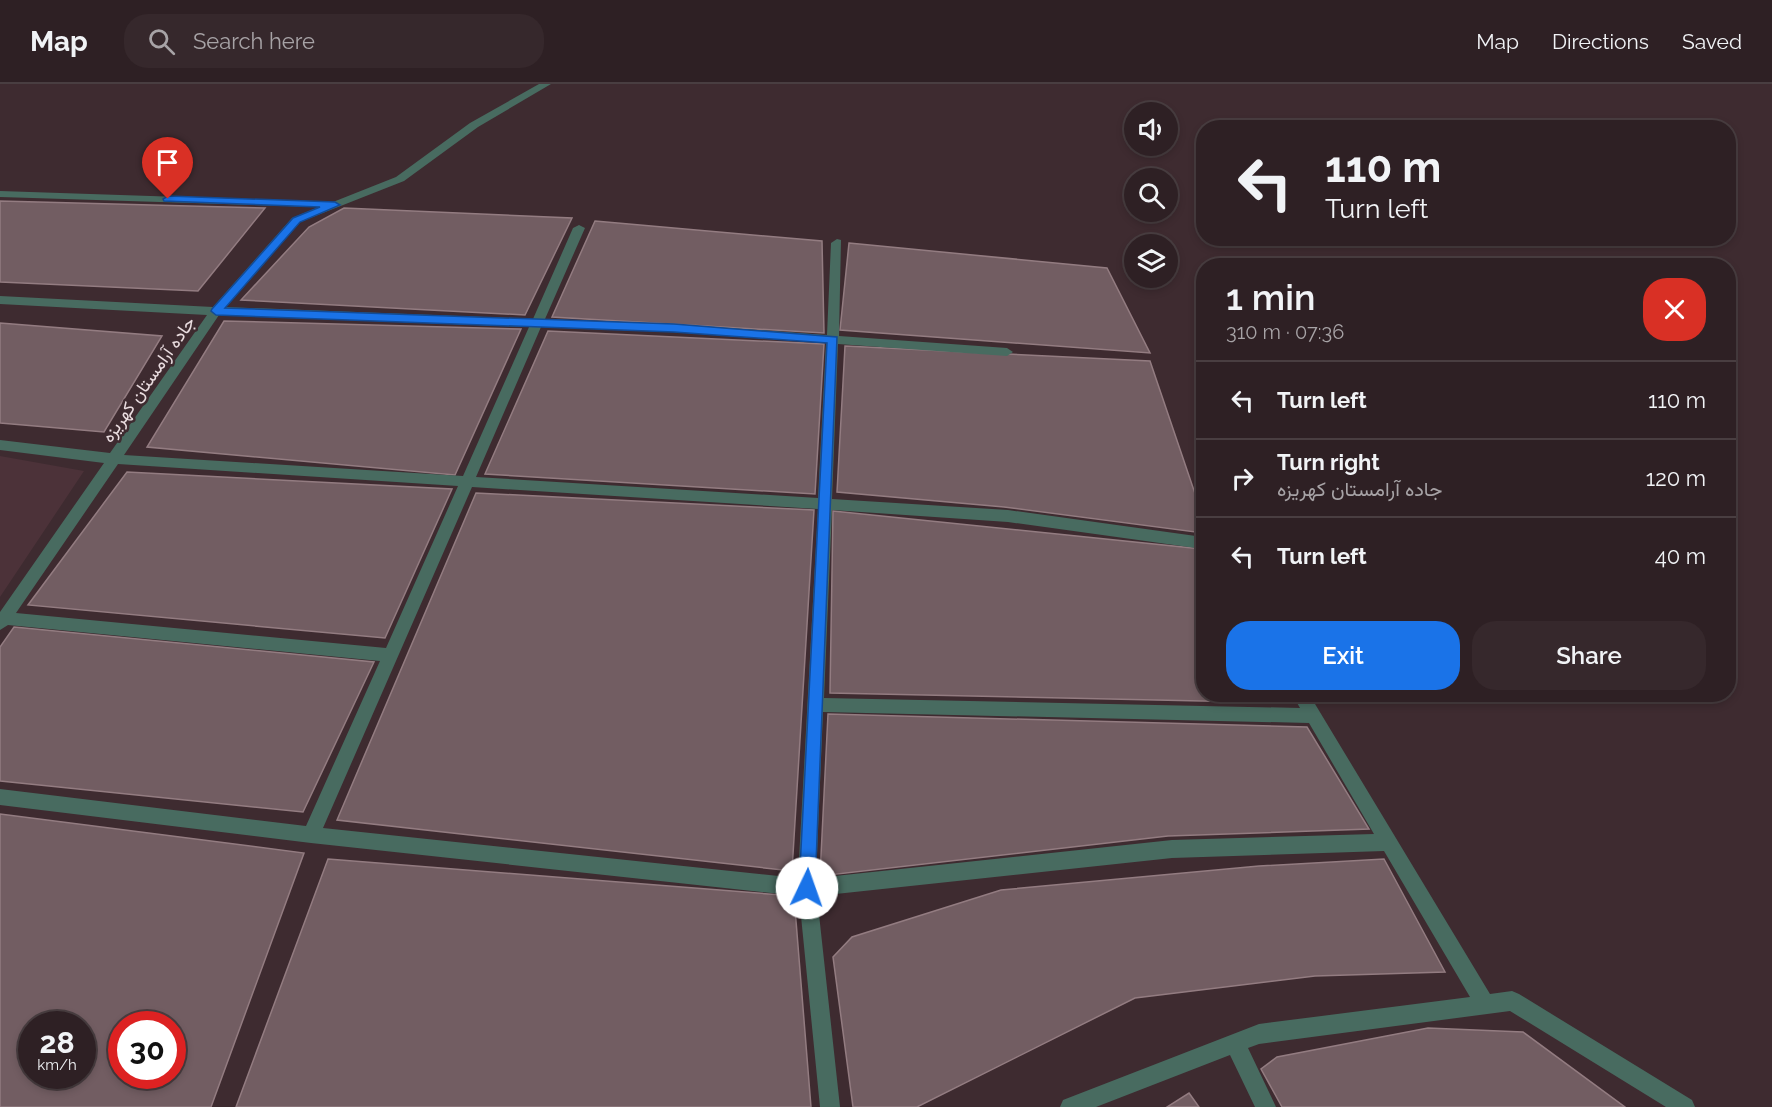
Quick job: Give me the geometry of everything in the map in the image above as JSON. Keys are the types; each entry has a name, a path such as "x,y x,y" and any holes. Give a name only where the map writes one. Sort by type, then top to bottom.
{"street":[{"name":"جاده آرامستان کهریزه","path":"2,621 216,311 296,220 400,179 474,125 546,84"},
{"path":"0,194 335,205"},
{"path":"311,835 579,228"},
{"path":"830,1107 807,888 837,243"},
{"path":"0,300 216,311 674,328 1007,352"},
{"path":"0,445 114,459 1008,516 1196,542"},
{"path":"2,621 389,655"},
{"path":"1305,702 1486,1005"},
{"path":"815,705 1313,716"},
{"path":"0,797 311,835 807,888 1172,849 1388,842"},
{"path":"1070,1107 1259,1034 1512,1001 1685,1107"},
{"path":"1235,1042 1266,1107"}],"shaded area":[{"path":"0,456 84,471 0,597"}],"building":[{"path":"0,201 265,208 198,291 0,282"},
{"path":"344,208 572,218 525,315 241,300 309,227"},
{"path":"595,221 822,241 824,333 552,317"},
{"path":"849,243 1107,268 1150,353 840,330"},
{"path":"224,321 521,329 455,475 147,447"},
{"path":"0,323 162,336 104,432 0,423"},
{"path":"548,331 824,344 815,494 485,474"},
{"path":"845,346 1150,361 1196,496 1196,532 1004,507 837,492"},
{"path":"127,472 452,489 385,638 28,605"},
{"path":"476,493 814,510 792,871 337,820"},
{"path":"833,511 1196,548 1196,701 830,693"},
{"path":"14,627 374,662 303,812 0,781 0,647"},
{"path":"1246,702 1291,702 1292,703"},
{"path":"828,714 1307,727 1369,829 1168,836 820,876"},
{"path":"0,814 304,853 211,1107 0,1107"},
{"path":"328,859 794,896 811,1107 236,1107"},
{"path":"1384,859 1445,972 1315,976 1135,998 917,1107 853,1107 833,957 852,937 1001,890 1259,866"},
{"path":"1428,1028 1523,1032 1625,1107 1282,1107 1261,1069 1277,1057"},
{"path":"1189,1093 1199,1107 1167,1107"}],"route":[{"path":"168,199 335,205 296,220 216,311 674,328 833,340 807,888"}]}
